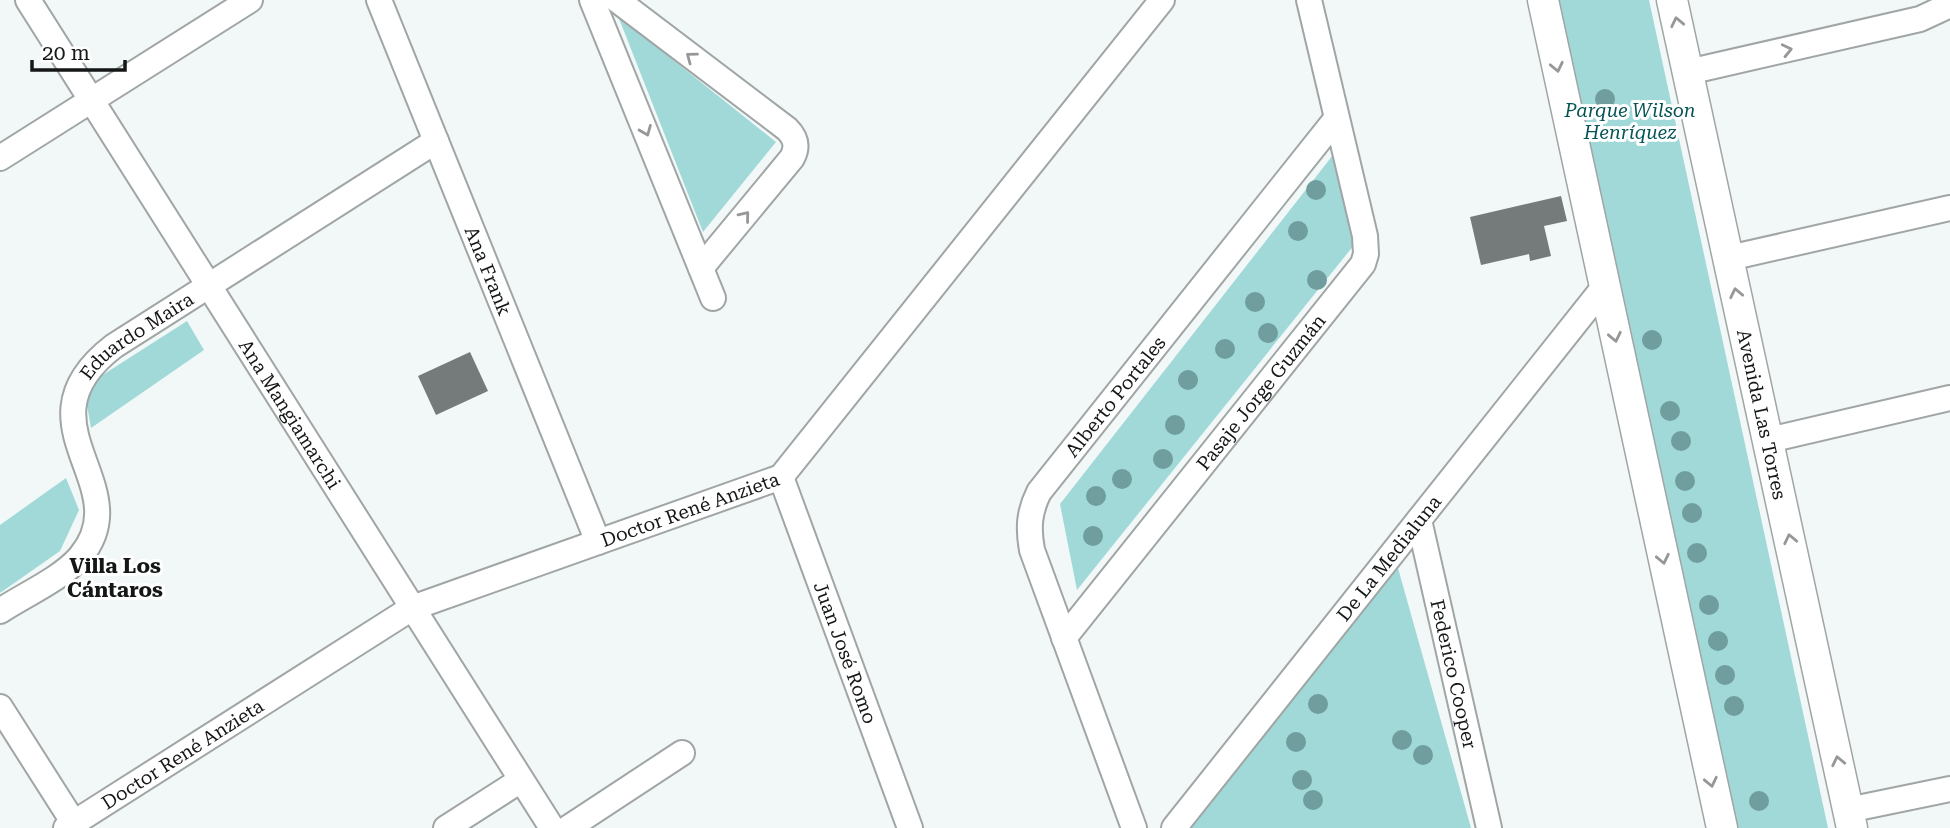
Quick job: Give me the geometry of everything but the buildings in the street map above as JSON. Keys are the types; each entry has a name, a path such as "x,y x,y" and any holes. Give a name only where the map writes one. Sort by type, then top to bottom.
{"street":[{"name":"Ana Mangiamarchi","path":"28,0 552,828"},
{"name":"Ana Frank","path":"379,0 598,541"},
{"path":"592,0 713,298"},
{"path":"617,0 787,129 795,138 796,152 792,158 701,268"},
{"name":"Doctor René Anzieta","path":"72,826 412,608 781,477 1161,0"},
{"path":"1309,0 1336,119"},
{"path":"1543,0 1721,828"},
{"name":"Avenida Las Torres","path":"1672,0 1850,819"},
{"path":"0,158 242,2"},
{"path":"1688,72 1920,19 1950,5"},
{"name":"Pasaje Jorge Guzmán","path":"1064,638 1363,264 1366,254 1365,236 1336,119"},
{"name":"Alberto Portales","path":"1134,828 1032,550 1029,517 1039,492 1336,119"},
{"name":"Eduardo Maira","path":"0,611 70,567 80,557 93,533 97,502 73,428 72,410 75,392 90,366 114,346 436,141"},
{"path":"1729,258 1950,208"},
{"name":"De La Medialuna","path":"1174,828 1604,287"},
{"path":"1769,440 1950,398"},
{"name":"Juan José Romo","path":"781,477 910,828"},
{"name":"Federico Cooper","path":"1419,520 1489,828"},
{"path":"0,707 72,826"},
{"path":"568,828 682,752"},
{"path":"446,828 521,780"},
{"path":"1850,819 1950,789"}],"green space":[{"name":"Parque Wilson Henríquez","path":"1558,0 1649,0 1828,828 1738,828"},
{"path":"618,16 776,142 703,232"},
{"path":"1333,155 1354,245 1077,590 1060,504"},
{"path":"187,321 204,350 91,428 86,399 101,376"},
{"path":"66,478 79,510 60,551 0,593 0,525"},
{"path":"1398,568 1471,828 1190,828"}],"district":[{"name":"Villa Los Cántaros","path":"115,578"}]}
